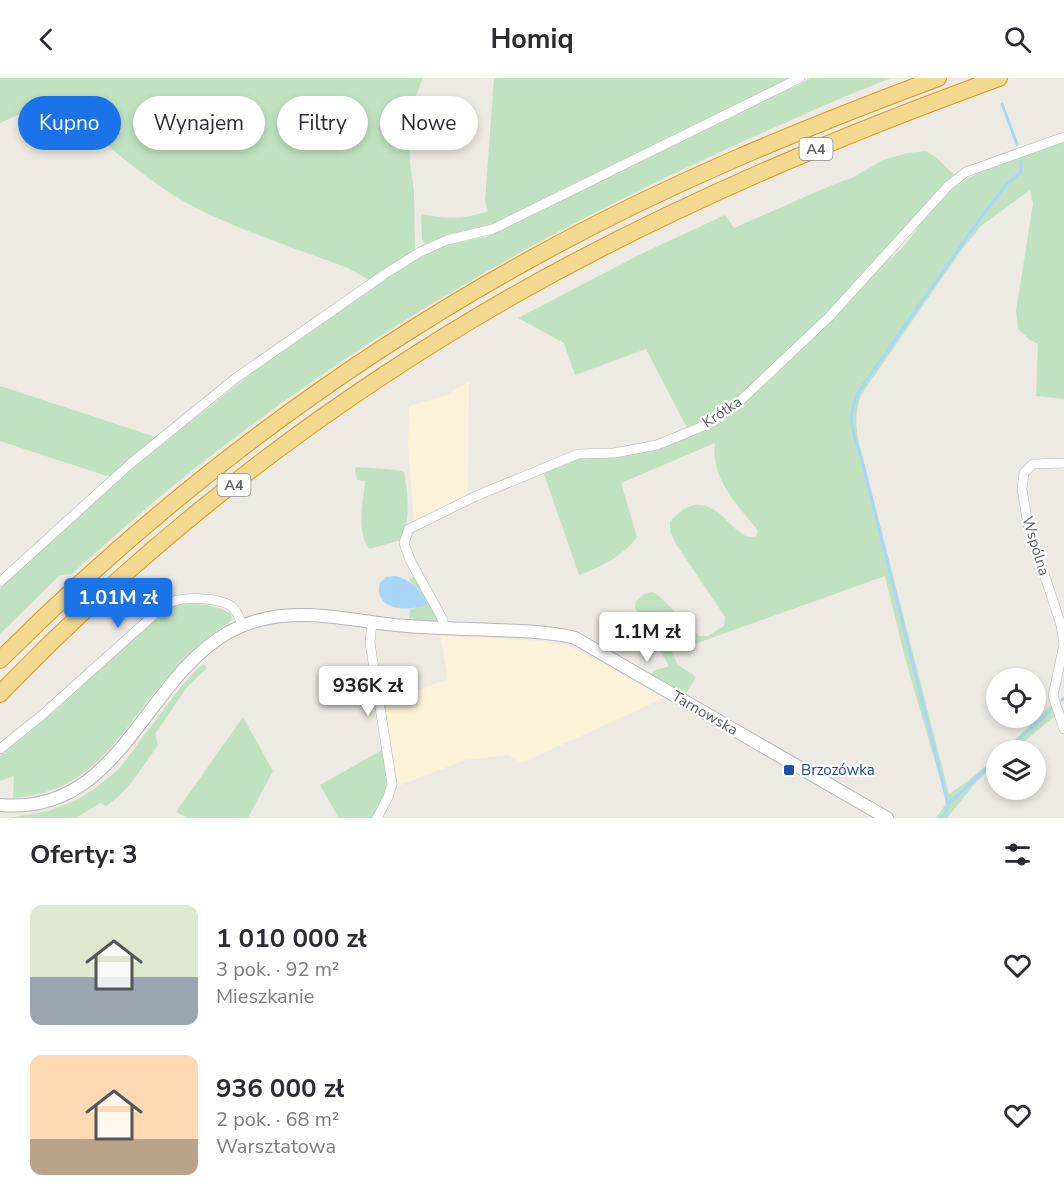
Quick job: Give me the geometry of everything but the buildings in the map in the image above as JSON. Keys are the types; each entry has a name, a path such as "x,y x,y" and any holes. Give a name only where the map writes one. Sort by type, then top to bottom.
{"highway":[{"name":"A4","path":"0,660 100,564 212,470 313,396 445,308 562,242 681,183 804,130 938,78"},
{"name":"A4","path":"0,694 107,591 201,510 263,461 344,403 447,335 571,264 689,205 814,150 999,78"}],"street":[{"path":"0,582 105,485 188,416 236,378 403,262 447,240 493,229 801,78"},
{"name":"Krótka","path":"443,628 443,620 404,543 409,529 476,496 578,453 614,453 657,445 706,425 740,401 830,316 949,185 966,172 1064,137"},
{"name":"Wspólna","path":"1064,463 1033,464 1024,473 1022,489 1028,525 1061,625 1064,644 1053,696 1064,729"},
{"path":"0,749 41,716 170,602 196,598 231,605 243,626"},
{"name":"Tarnowska","path":"0,805 40,803 59,797 80,786 106,766 190,662 216,641 243,626 269,618 298,615 330,616 399,626 546,633 575,638 887,818"},
{"path":"372,621 370,643 392,784 377,818"}],"shaded area":[{"path":"469,382 468,497 414,523 408,446 409,406 447,395"},
{"path":"440,635 541,641 570,646 664,698 522,763 508,755 465,760 398,786 384,702 448,679"}],"green space":[{"path":"0,78 423,78 416,96 380,96 380,150 410,150 414,192 415,249 369,280 348,268 198,209 161,187 113,150 121,150 121,96 18,96 18,115 0,123"},
{"path":"494,78 790,78 487,226 444,236 425,244 422,239 421,214 455,218 488,211 485,201"},
{"path":"810,78 891,78 731,147 597,212 531,246 403,321 280,404 201,464 144,510 72,574 60,575 0,634 0,589 70,522 262,365 395,273 447,244 486,237"},
{"path":"1064,141 1064,399 1036,396 1038,344 1018,329 1016,311 1033,204 1030,190 981,226 962,249 861,395 858,405 856,424 859,441 949,794 986,766 986,773 947,818 936,818 945,805 945,796 905,658 885,576 672,652 677,664 696,677 686,694 652,676 653,671 669,666 635,608 636,601 644,594 653,592 699,636 708,636 724,626 725,617 676,544 670,531 670,522 685,509 698,505 709,507 738,531 747,536 756,537 758,531 734,501 721,479 715,456 715,443 621,483 637,537 611,560 579,575 543,471 577,458 669,444 700,433 723,421 884,262 900,250 930,211 949,192 980,172"},
{"path":"926,151 936,157 955,176 853,285 755,382 730,404 687,428 646,349 575,375 564,343 518,318 641,254 725,215 734,228 854,177 883,160"},
{"path":"0,386 156,437 110,477 0,441"},
{"path":"356,467 404,472 407,515 401,540 369,549 361,525 365,481 357,480"},
{"path":"414,576 438,620 436,623 409,621 410,609 427,601 409,580"},
{"path":"180,604 213,606 231,614 232,619 198,646 177,667 121,736 87,770 67,783 42,793 13,798 14,776 0,781 0,756 54,712 159,615"},
{"path":"204,664 207,668 187,687 155,734 158,745 135,778 114,800 106,806 100,803 76,818 9,818 48,811 75,801 94,789 118,770 180,688"},
{"path":"1051,705 1056,715 1046,723 1046,710"},
{"path":"243,717 273,771 248,818 188,818 176,812"},
{"path":"1027,728 1040,728 1026,740 1014,740"},
{"path":"382,750 386,769 386,785 372,818 339,818 320,785"}],"water":[{"path":"395,576 413,585 427,604 420,607 403,608 387,604 379,592 380,583 386,577"}],"waterway":[{"path":"1002,104 1017,144"},
{"path":"948,804 853,431 852,417 859,391 982,216 1006,185 1021,172 1021,161"},
{"path":"1018,740 1051,710"},
{"path":"941,818 948,804 986,769"}],"place":[{"name":"Brzozówka","path":"789,770"}]}
